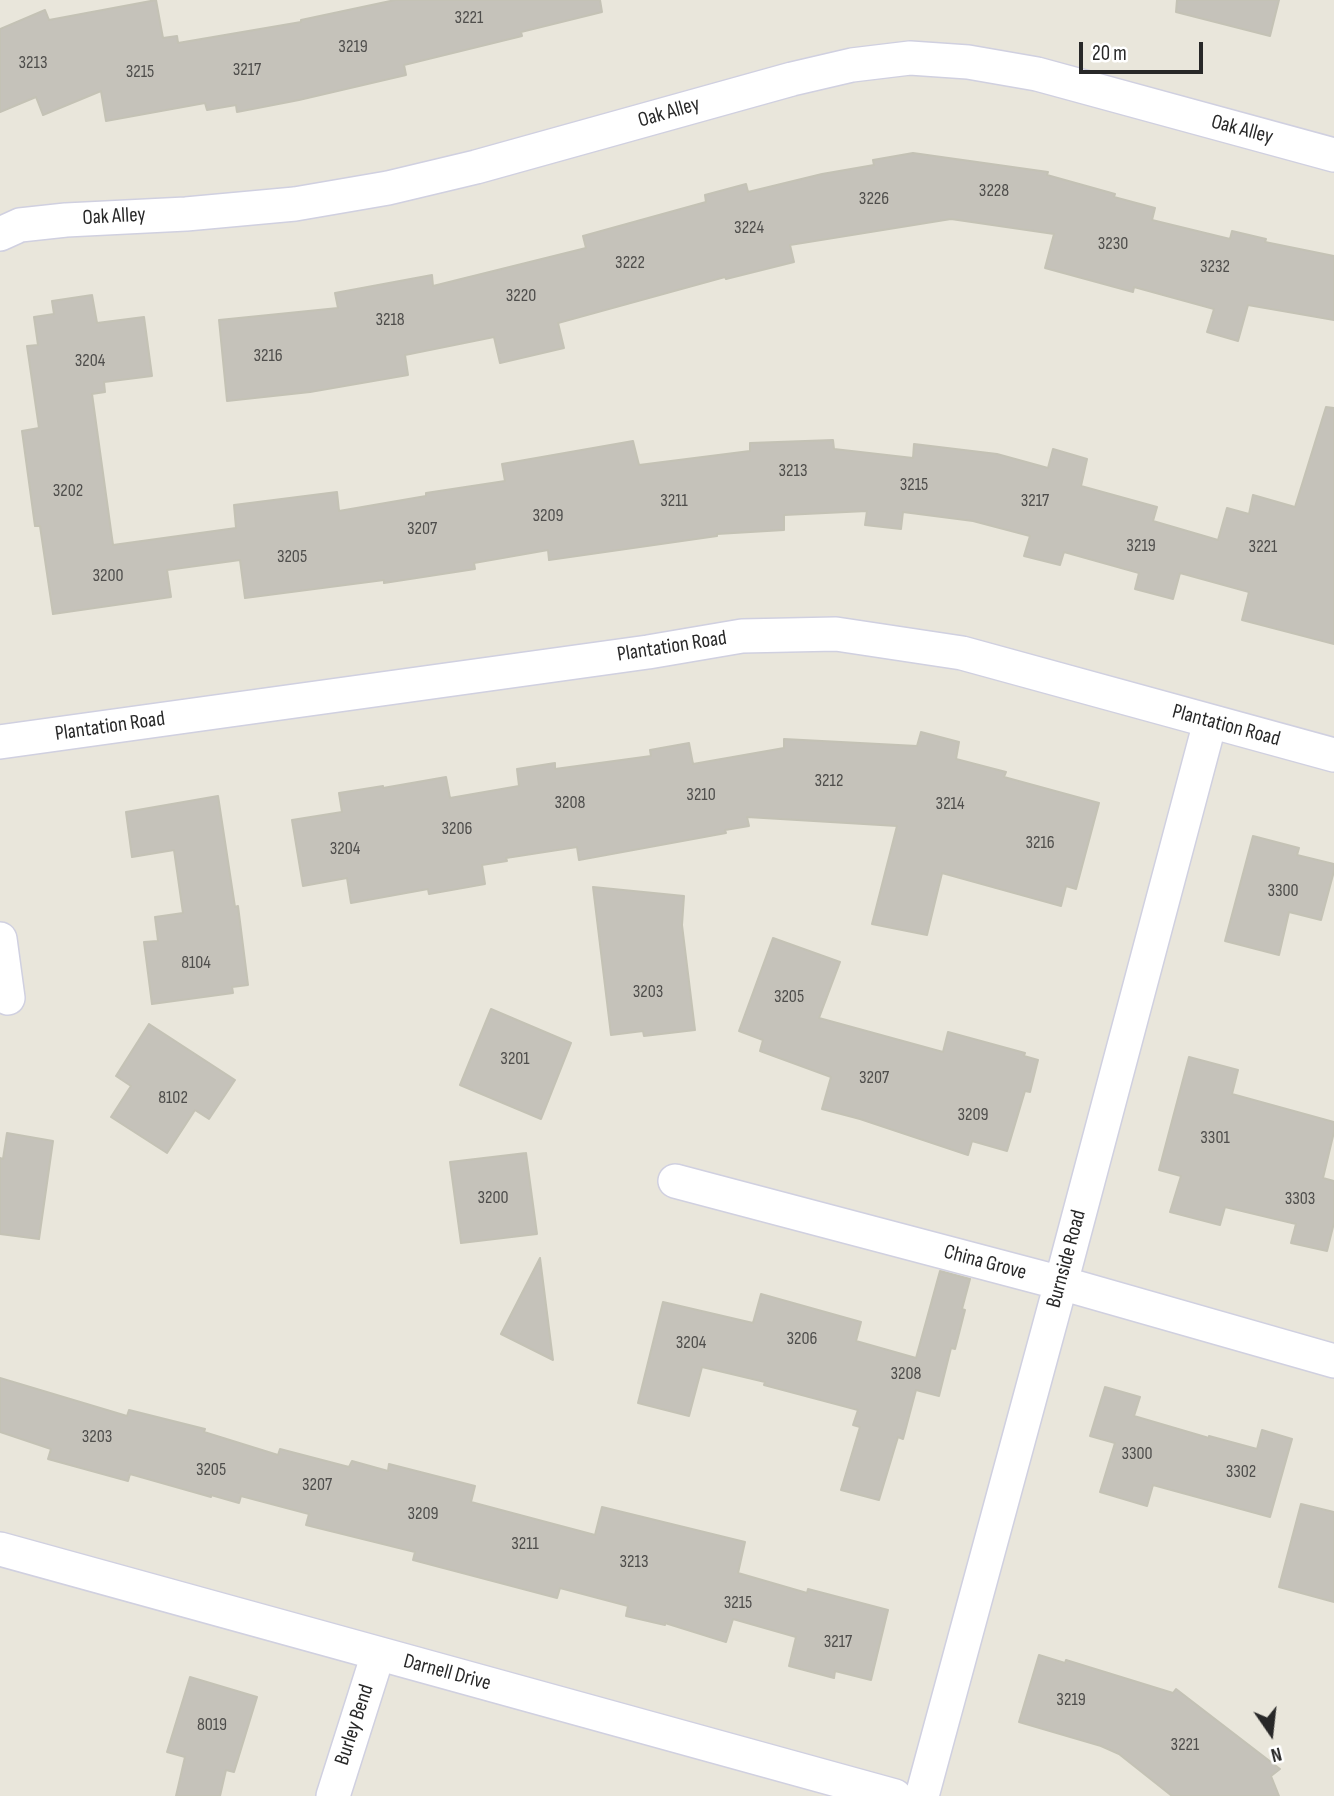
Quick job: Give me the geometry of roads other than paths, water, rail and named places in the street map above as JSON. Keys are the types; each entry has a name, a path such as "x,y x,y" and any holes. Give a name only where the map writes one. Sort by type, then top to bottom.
{"street":[{"name":"Oak Alley","path":"0,234 20,225 295,204 388,188 476,167 804,76 852,65 910,58 968,62 1037,74 1334,155"},
{"name":"Plantation Road","path":"0,742 648,652 742,636 836,634 962,653 1334,755"},
{"name":"Burnside Road","path":"922,1796 1210,722"},
{"path":"0,939 8,998"},
{"name":"China Grove","path":"675,1181 1061,1283 1334,1361"},
{"name":"Darnell Drive","path":"0,1549 895,1796"},
{"name":"Burley Bend","path":"332,1796 378,1654"}]}
